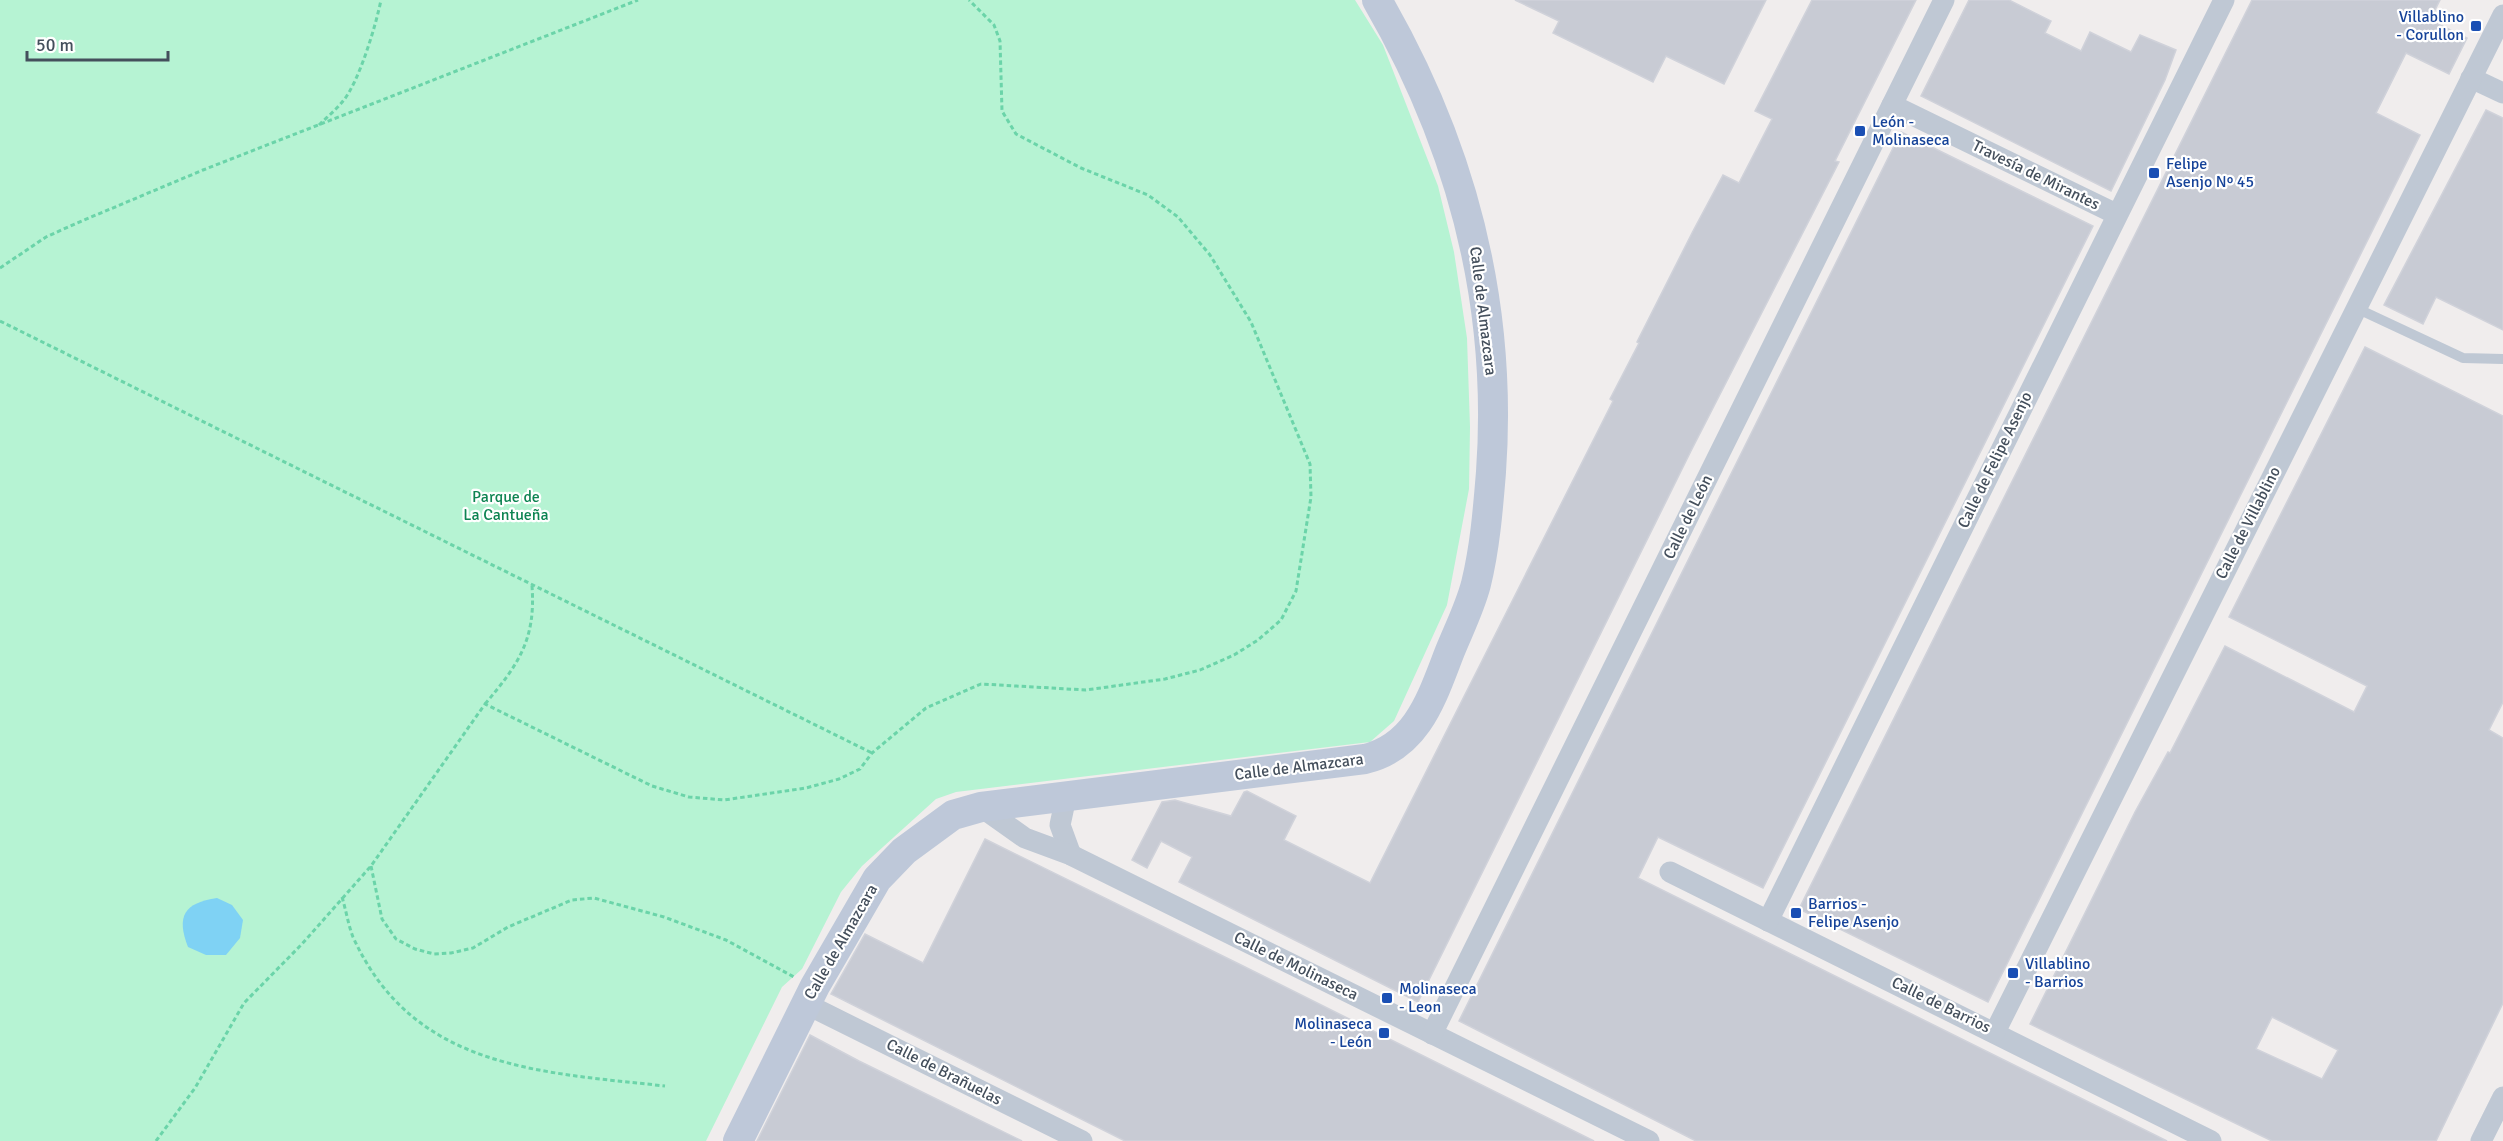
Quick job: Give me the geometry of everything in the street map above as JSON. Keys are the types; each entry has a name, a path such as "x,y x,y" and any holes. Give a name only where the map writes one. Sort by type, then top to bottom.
{"street":[{"name":"Calle de Almazcara","path":"738,1141 810,995 877,879 904,851 953,815 981,807 1381,755 1395,748 1410,733 1431,702 1475,586 1483,551 1493,444 1492,358 1471,222 1457,174 1407,53 1377,0"},
{"name":"Calle de León","path":"1432,1034 1944,0"},
{"name":"Calle de Felipe Asenjo","path":"1768,921 2116,214 2224,0"},
{"name":"Calle de Villablino","path":"1995,1032 2503,15"},
{"path":"2471,78 2503,93"},
{"name":"Travesía de Mirantes","path":"1892,105 2116,214"},
{"path":"1066,796 1060,825 1071,855"},
{"name":"Calle de Molinaseca","path":"981,807 1025,838 1071,855 1648,1141"},
{"name":"Calle de Barrios","path":"1670,872 2211,1141"},
{"name":"Calle de Brañuelas","path":"810,995 1082,1141"},
{"path":"2481,1141 2503,1097"}],"lane":[{"path":"2356,308 2463,358 2503,358"}],"path":[{"path":"318,126 344,100 353,84 376,24 381,0"},
{"path":"0,268 46,237 203,170 638,0"},
{"path":"485,704 564,740 623,774 689,796 724,800 806,788 839,779 860,768 872,753 926,708 981,684 1086,690 1165,679 1200,670 1234,655 1258,640 1281,620 1296,591 1311,497 1310,464 1251,322 1210,255 1178,217 1148,195 1081,168 1016,134 1002,111 1000,41 994,25 969,0"},
{"path":"0,321 872,753"},
{"path":"156,1141 195,1088 244,1003 302,944 371,866 485,704 515,669 530,634 532,586"},
{"path":"371,866 382,919 396,939 415,949 434,954 473,948 508,927 572,900 594,898 664,918 726,940 773,967 810,995"},
{"path":"342,897 353,936 384,990 431,1033 500,1062 548,1073 664,1086"}],"green space":[{"name":"Parque de La Cantueña","path":"0,0 1355,0 1383,45 1438,186 1454,252 1467,338 1470,427 1469,489 1447,605 1394,721 1370,742 956,792 936,799 862,866 841,892 802,969 782,987 706,1141 0,1141"}],"water":[{"path":"217,898 232,905 243,920 240,938 226,955 206,955 188,947 184,936 183,919 190,908 197,903"}],"building":[{"path":"1515,0 1766,0 1724,84 1666,56 1653,82 1553,33 1559,21"},
{"path":"1812,0 1916,0 1835,161 1839,162 1691,451 1418,1002 1179,882 1192,857 1161,841 1147,868 1132,860 1162,802 1175,800 1231,816 1244,792 1247,791 1296,816 1284,840 1370,883 1613,401 1610,399 1693,231 1723,175 1739,183 1772,119 1755,111"},
{"path":"1969,0 2009,0 2051,21 2045,33 2081,51 2090,32 2131,52 2140,35 2176,50 2165,80 2111,191 1921,96"},
{"path":"2252,0 2440,0 2430,20 2467,38 2449,74 2406,53 2376,113 2420,135 1988,1002 1799,909"},
{"path":"2486,110 2503,118 2503,330 2436,297 2423,324 2384,305"},
{"path":"1901,132 2093,226 1763,888 1658,837 1638,878 2167,1141 1696,1141 1459,1021"},
{"path":"2365,347 2503,416 2503,702 2489,730 2503,738 2503,1003 2436,1141 2272,1141 2030,1024 2135,812 2168,752 2170,753 2225,646 2354,712 2367,686 2229,617","holes":["2272,1017 2338,1050 2322,1079 2256,1049"]},
{"path":"985,839 1594,1141 1125,1141 831,994 865,934 923,963"},
{"path":"810,1035 859,1061 1022,1141 757,1141"}],"place":[{"name":"Villablino - Corullon","path":"2476,26"},
{"name":"León - Molinaseca","path":"1860,131"},
{"name":"Felipe Asenjo Nº 45","path":"2154,173"},
{"name":"Barrios - Felipe Asenjo","path":"1796,913"},
{"name":"Villablino - Barrios","path":"2013,973"},
{"name":"Molinaseca - Leon","path":"1387,998"},
{"name":"Molinaseca - León","path":"1384,1033"}]}
